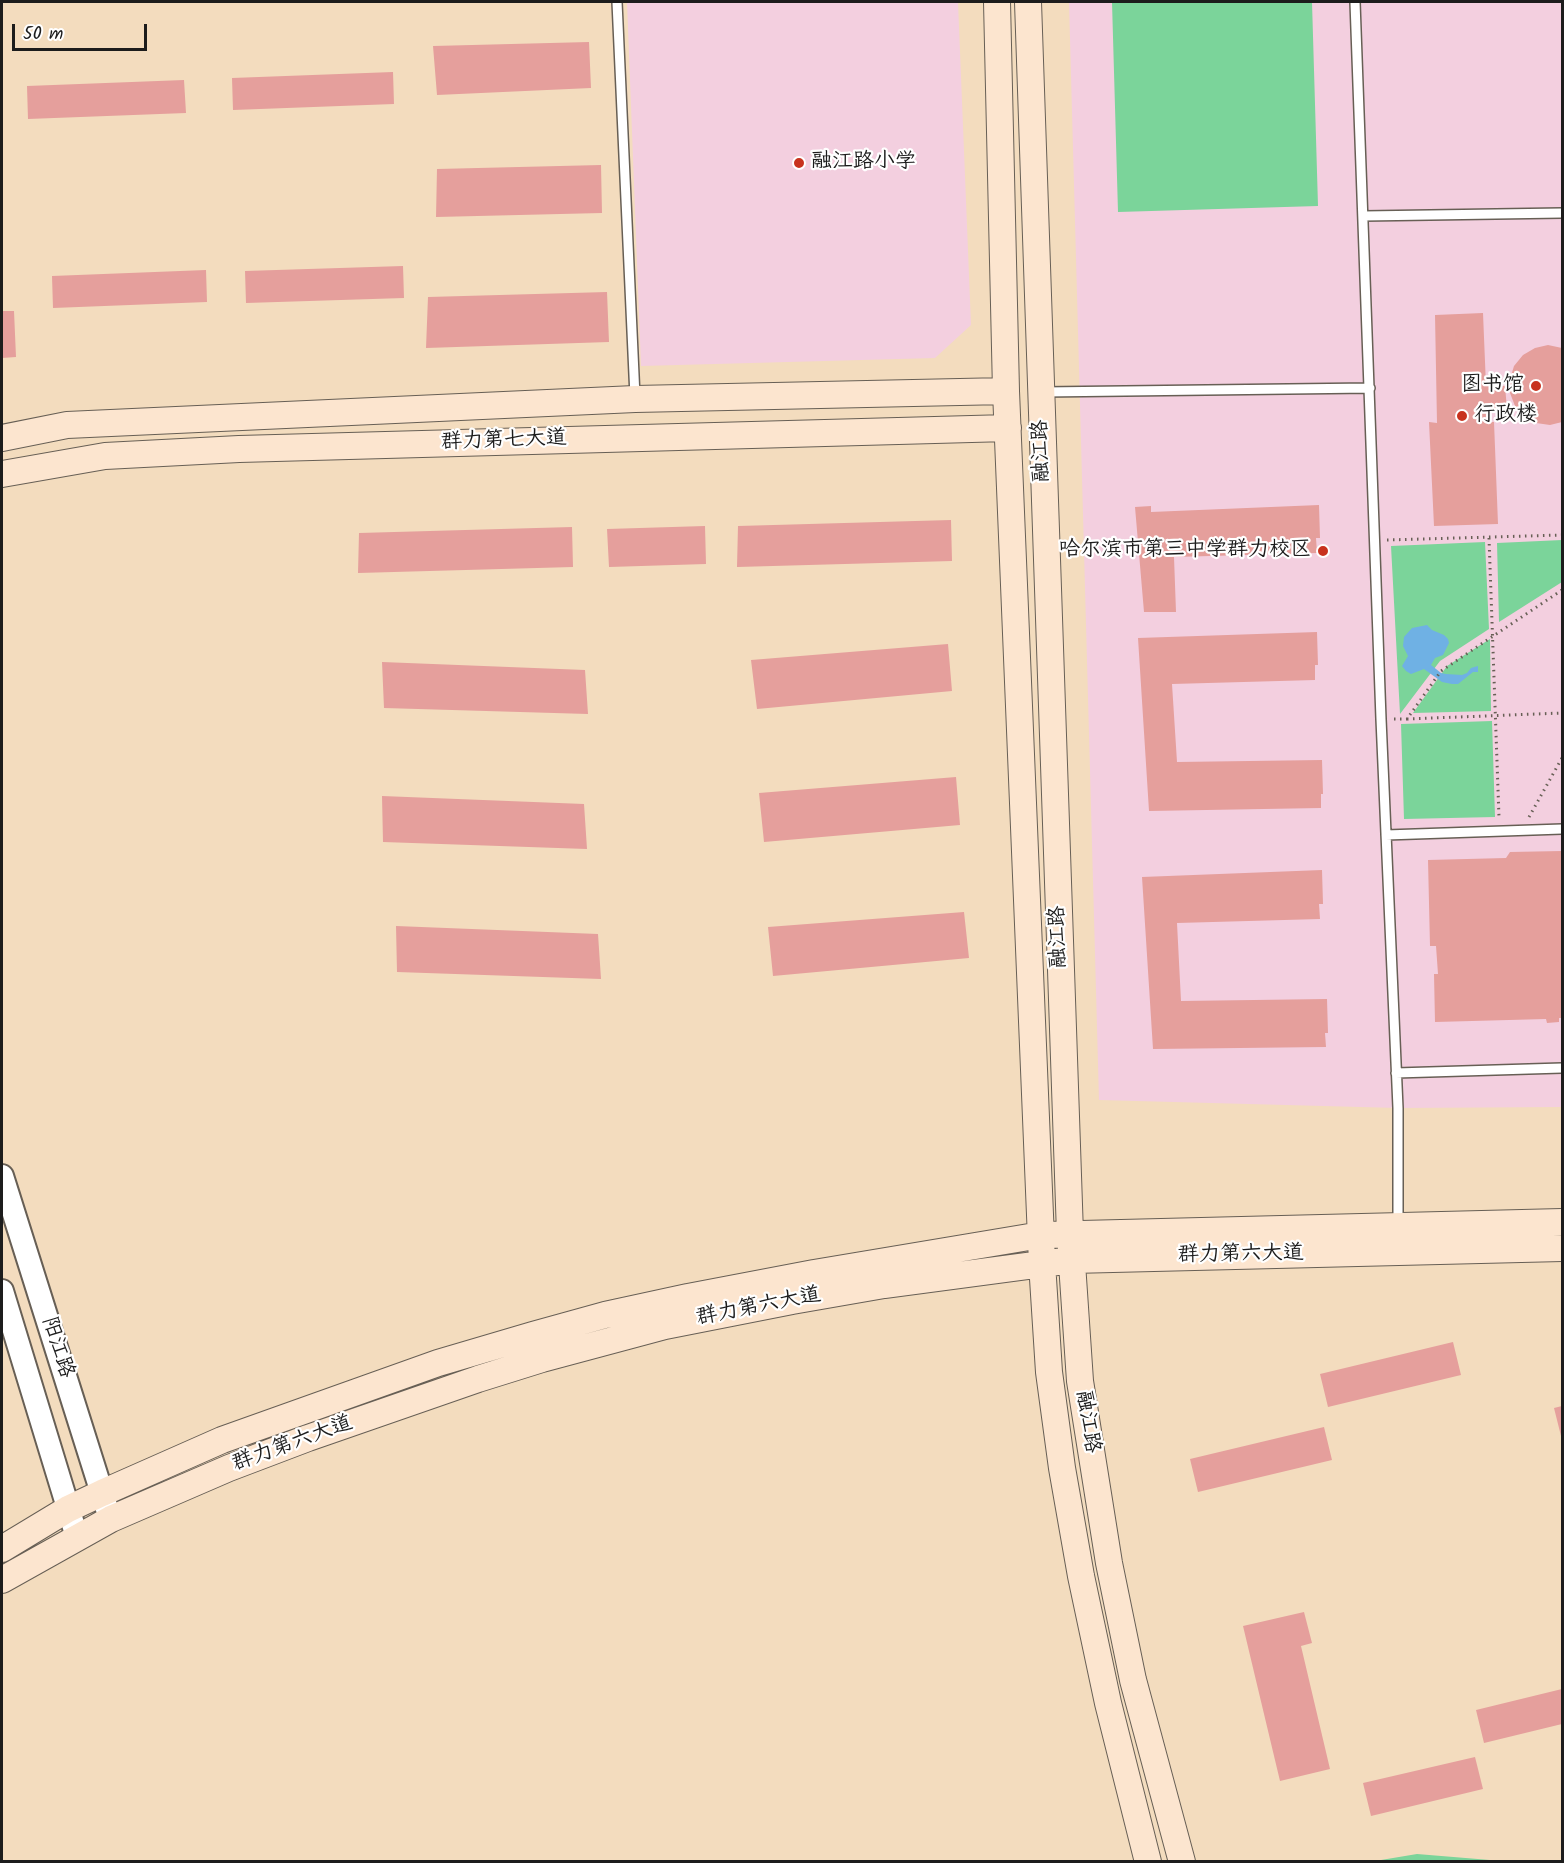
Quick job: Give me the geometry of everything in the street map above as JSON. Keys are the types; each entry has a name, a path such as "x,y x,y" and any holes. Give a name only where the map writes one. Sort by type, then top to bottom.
{"main road":[{"name":"融江路","path":"997,2 1006,391 1042,1263 1049,1372 1062,1468 1081,1576 1108,1703 1148,1862"},
{"name":"融江路","path":"1028,2 1070,1234 1080,1381 1108,1563 1133,1680 1182,1862"},
{"name":"群力第七大道","path":"2,438 67,425 635,399 1006,391"},
{"name":"群力第七大道","path":"2,474 105,456 238,449 1008,428"},
{"name":"群力第六大道","path":"2,1549 68,1509 222,1440 438,1363 605,1315 688,1297 814,1273 1041,1235 1563,1222"},
{"name":"群力第六大道","path":"2,1580 111,1519 230,1468 308,1438 478,1379 665,1326 884,1285 1072,1260 1563,1248"}],"street":[{"name":"阳江路","path":"2,1176 111,1519"},
{"name":"阳江路","path":"2,1291 77,1537"}],"lane":[{"path":"617,2 635,399"},
{"path":"1355,2 1396,1073 1398,1225"},
{"path":"1364,216 1563,213"},
{"path":"1041,392 1370,388"},
{"path":"1386,835 1563,829"},
{"path":"1396,1073 1563,1068"}],"path":[{"path":"1374,540 1563,536"},
{"path":"1489,538 1500,831"},
{"path":"1407,718 1441,671 1563,590"},
{"path":"1381,719 1563,713"},
{"path":"1522,830 1563,758"}],"shaded area":[{"name":"融江路小学","path":"627,2 958,2 971,325 935,358 641,366"},
{"name":"哈尔滨市第三中学群力校区","path":"1069,2 1562,2 1562,1107 1398,1108 1099,1100"}],"green space":[{"path":"1112,2 1312,2 1318,206 1118,212"},
{"path":"1562,540 1562,582 1499,622 1497,543"},
{"path":"1485,542 1489,629 1440,661 1400,714 1391,546"},
{"path":"1490,639 1491,711 1413,713 1447,666"},
{"path":"1492,721 1495,817 1404,819 1401,724"},
{"path":"1417,1854 1502,1861 1375,1861"}],"water":[{"path":"1427,625 1444,635 1449,643 1443,655 1435,658 1431,665 1446,674 1462,675 1478,666 1478,672 1473,672 1458,684 1452,684 1442,682 1424,669 1411,674 1406,671 1402,666 1408,656 1403,646 1404,637 1412,628"}],"building":[{"path":"589,42 591,88 437,95 433,46"},
{"path":"393,72 394,104 233,110 232,78"},
{"path":"184,80 186,113 28,119 27,86"},
{"path":"601,165 602,213 436,217 437,169"},
{"path":"403,266 404,298 246,303 245,271"},
{"path":"206,270 207,302 53,308 52,276"},
{"path":"607,292 609,342 426,348 428,297"},
{"path":"2,311 14,311 16,357 2,358"},
{"name":"行政楼","path":"1483,313 1486,386 1505,386 1507,409 1487,410 1486,422 1494,422 1498,524 1434,526 1429,422 1437,423 1435,315"},
{"name":"图书馆","path":"1548,345 1562,348 1562,422 1550,425 1536,423 1524,416 1515,406 1510,393 1510,379 1514,366 1523,355 1535,348"},
{"path":"1319,505 1320,538 1316,538 1317,553 1174,557 1176,612 1144,612 1135,507 1151,506 1151,512"},
{"path":"951,520 952,561 737,567 738,526"},
{"path":"705,526 706,564 609,567 607,529"},
{"path":"572,527 573,567 358,573 359,533"},
{"path":"1317,632 1318,665 1315,665 1315,680 1172,684 1177,762 1322,760 1321,808 1149,811 1138,638"},
{"path":"948,644 952,691 757,709 751,660"},
{"path":"382,662 585,670 588,714 384,708"},
{"path":"956,777 960,825 764,842 759,793"},
{"path":"382,796 584,804 587,849 383,842"},
{"path":"1562,851 1562,1018 1559,1018 1559,1022 1547,1023 1546,1019 1435,1022 1434,974 1438,974 1436,946 1430,946 1428,860 1506,858 1510,852"},
{"path":"1322,870 1323,904 1319,904 1320,919 1177,923 1181,1001 1327,999 1326,1047 1153,1049 1142,877"},
{"path":"964,912 969,958 773,976 768,927"},
{"path":"396,926 598,934 601,979 397,972"},
{"path":"1453,1342 1461,1375 1328,1407 1320,1374"},
{"path":"1562,1406 1562,1440 1554,1408"},
{"path":"1324,1427 1332,1460 1198,1492 1190,1459"},
{"path":"1304,1612 1312,1643 1301,1646 1330,1769 1280,1781 1243,1626"},
{"path":"1562,1689 1562,1724 1484,1743 1476,1710"},
{"path":"1475,1757 1483,1789 1371,1816 1363,1783"}],"place":[{"name":"融江路小学","path":"799,163"},
{"name":"图书馆","path":"1536,386"},
{"name":"行政楼","path":"1462,416"},
{"name":"哈尔滨市第三中学群力校区","path":"1323,551"}]}
